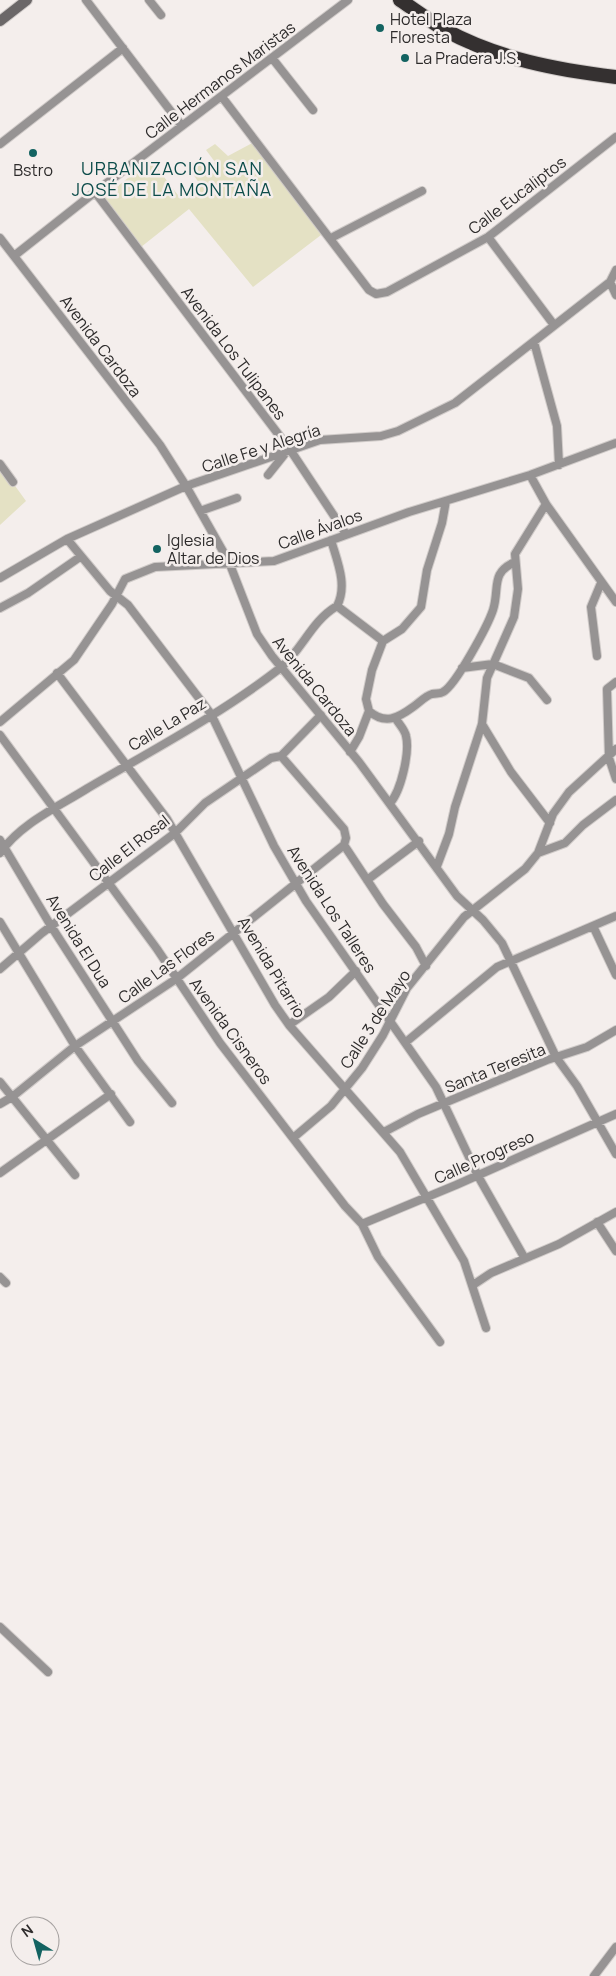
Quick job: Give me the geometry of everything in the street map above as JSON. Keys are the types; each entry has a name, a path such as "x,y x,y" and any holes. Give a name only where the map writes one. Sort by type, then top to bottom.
{"highway":[{"path":"400,0 446,30 501,54 563,71 616,77"}],"street":[{"path":"0,21 27,0"},
{"path":"86,0 182,126"},
{"path":"149,0 161,15"},
{"name":"Calle Hermanos Maristas","path":"14,256 95,192 348,0"},
{"path":"0,144 123,48"},
{"path":"272,58 313,110"},
{"path":"222,97 331,238 422,191"},
{"name":"Calle Eucaliptos","path":"331,238 369,290 376,294 387,292 488,237 616,137"},
{"name":"Avenida Los Tulipanes","path":"95,192 288,452 346,534"},
{"path":"488,237 554,324"},
{"name":"Avenida Cardoza","path":"0,238 154,438 186,486 229,562 257,634 280,668 321,715 390,803 457,896 474,911 502,943 556,1057 577,1086 616,1154"},
{"name":"Calle Fe y Alegría","path":"0,578 68,539 186,486 320,440 381,436 398,432 455,403 610,282 616,270"},
{"path":"610,282 616,294"},
{"path":"534,342 557,426 559,465"},
{"name":"Calle Ávalos","path":"0,722 74,660 116,596 125,578 155,567 274,560 346,534 530,475 616,443"},
{"path":"268,474 288,452"},
{"path":"0,464 13,482"},
{"path":"530,475 546,504 616,602"},
{"path":"200,511 237,498"},
{"path":"350,752 360,737 369,711 366,700 372,670 383,641 402,629 421,607 427,570 442,523 446,501"},
{"path":"436,866 449,834 455,807 482,724 487,678 514,617 518,589 515,554 546,504"},
{"name":"Avenida Los Talleres","path":"68,539 80,557 116,596 128,605 211,714 274,846 296,884 436,1087 478,1176 524,1257"},
{"path":"331,540 342,580 339,608 383,641"},
{"path":"0,608 28,593 80,557"},
{"path":"369,711 382,720 396,719 431,694 443,692 462,668 492,611 498,586 497,576 504,566 515,562"},
{"path":"597,656 590,607 601,583"},
{"name":"Calle La Paz","path":"2,846 55,807 211,714 280,668 304,644 314,624 323,614 339,608"},
{"path":"462,668 492,664 529,678 547,700"},
{"name":"Avenida Pitarrio","path":"57,673 175,832 275,1005 289,1025 400,1152 464,1261 486,1328"},
{"path":"616,682 607,689 608,755 616,779"},
{"path":"321,715 281,756 344,829 346,838 344,845 367,880 403,928 426,966"},
{"path":"390,803 397,796 407,750 406,734 396,719"},
{"path":"482,724 511,772 550,823"},
{"name":"Avenida Cisneros","path":"0,734 55,807 220,1043 345,1206 362,1224 378,1257 440,1342"},
{"path":"538,853 553,814 569,792 616,748"},
{"name":"Calle El Rosal","path":"0,969 51,926 175,832 206,803 242,776 271,758 281,756"},
{"name":"Calle 3 de Mayo","path":"293,1138 332,1106 362,1068 390,1021 406,988 426,966 464,917 526,869 538,853 565,843 583,825 616,800"},
{"path":"367,880 419,841"},
{"name":"Calle Las Flores","path":"0,1104 12,1097 75,1046 176,979 344,845"},
{"name":"Avenida El Dua","path":"2,846 138,1061 172,1103"},
{"path":"406,1042 497,967 616,916"},
{"path":"0,922 75,1046 112,1094 130,1122"},
{"path":"593,926 616,975"},
{"path":"289,1025 329,997 356,971"},
{"name":"Santa Teresita","path":"384,1132 444,1104 556,1057 587,1047 616,1030"},
{"path":"0,1082 75,1174"},
{"path":"0,1173 48,1141 112,1094"},
{"name":"Calle Progreso","path":"362,1224 478,1176 616,1114"},
{"path":"473,1285 491,1273 524,1257 559,1244 616,1212"},
{"path":"597,1222 616,1251"},
{"path":"0,1277 6,1283"},
{"path":"0,1627 48,1672"},
{"path":"594,1976 616,1948"}],"shaded area":[{"path":"256,141 321,235 253,287 189,209 141,247 105,199 105,196 151,160 181,199 201,186 191,171 200,164 206,170 215,162 206,150 215,144 228,156"},
{"path":"0,465 26,501 0,525"}],"place":[{"name":"Hotel Plaza Floresta","path":"380,28"},
{"name":"La Pradera J.S.","path":"405,58"},
{"name":"Bstro","path":"33,153"},
{"name":"Iglesia Altar de Dios","path":"157,549"}],"district":[{"name":"URBANIZACIÓN SAN JOSÉ DE LA MONTAÑA","path":"172,178"}]}
